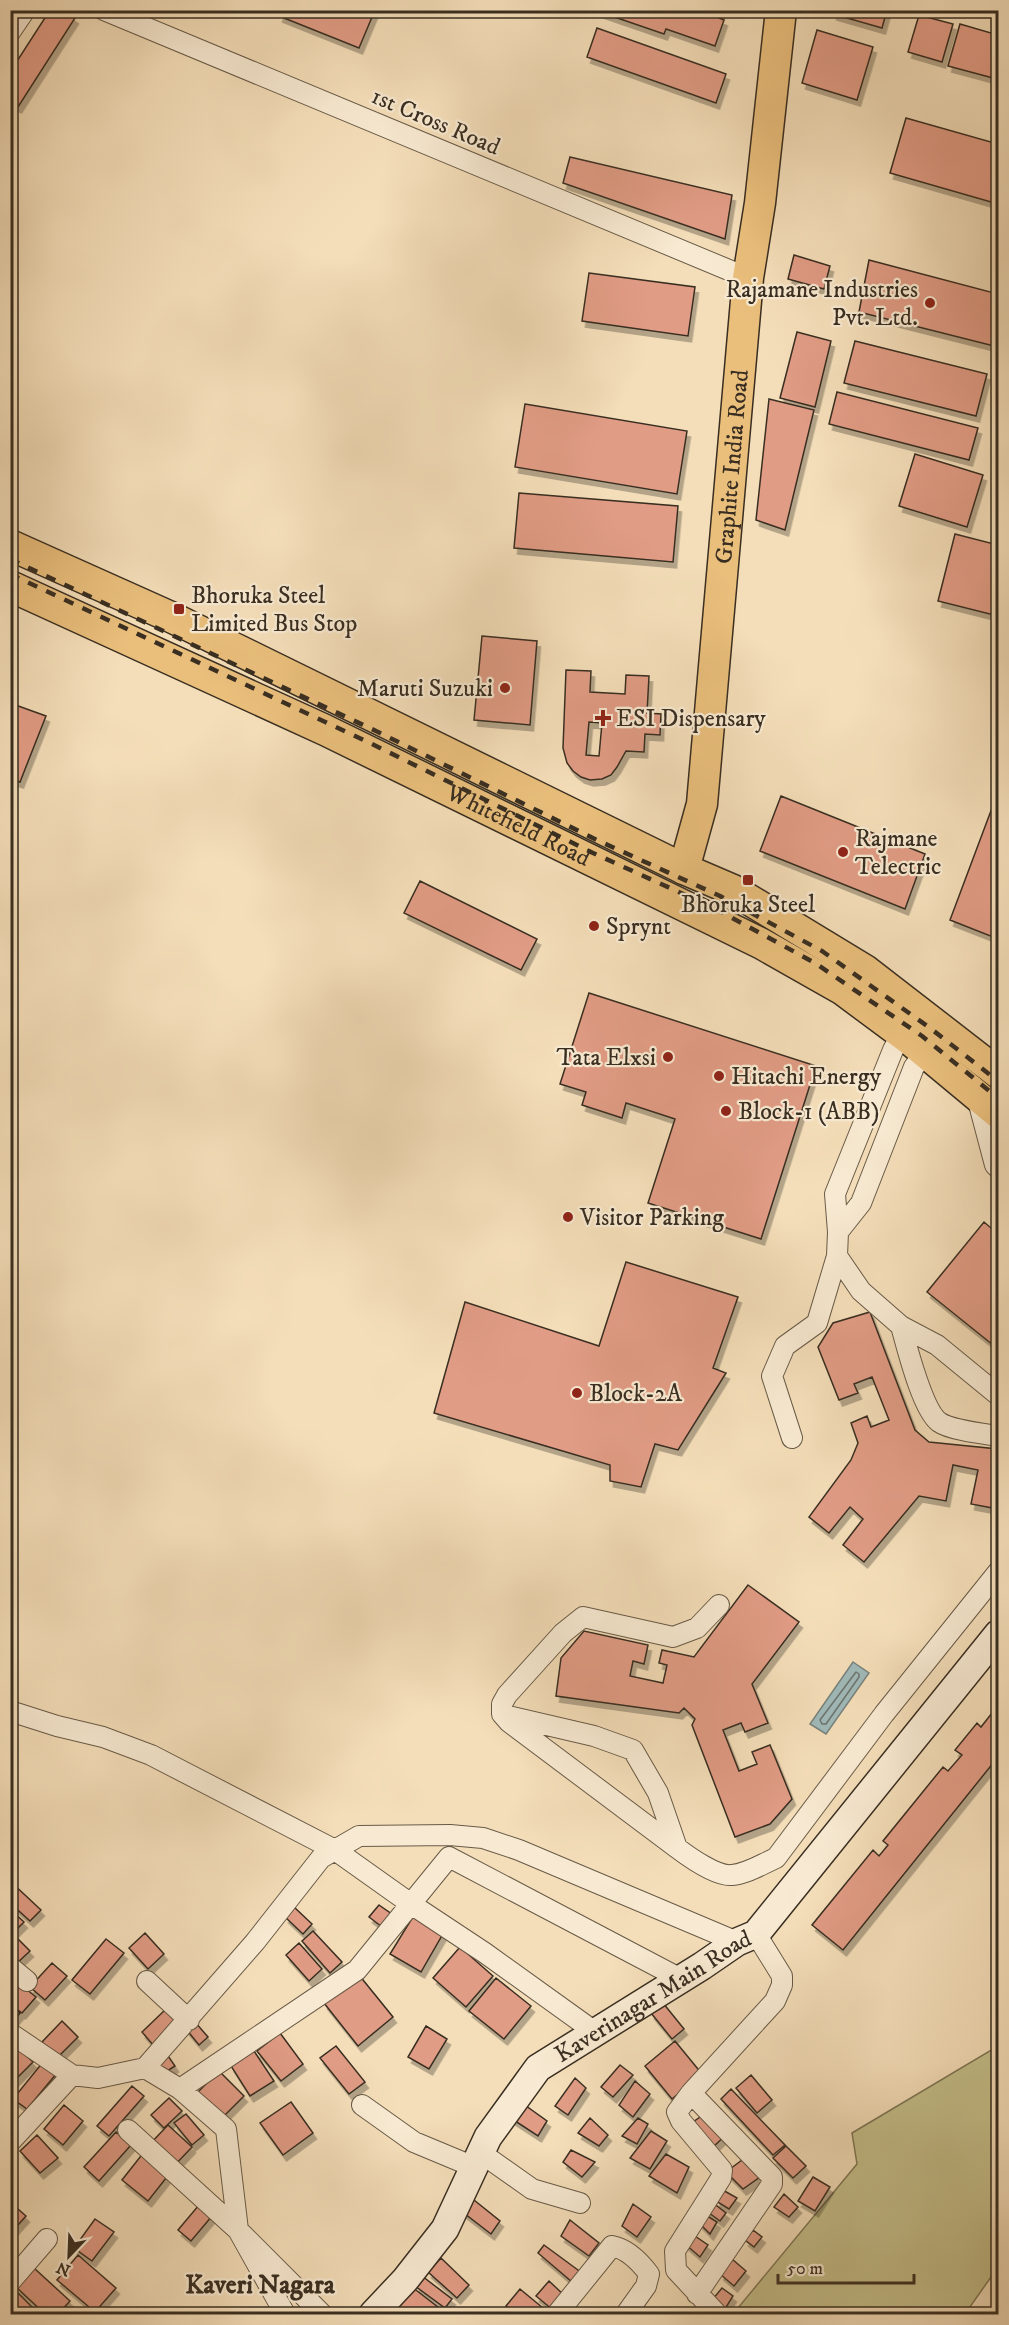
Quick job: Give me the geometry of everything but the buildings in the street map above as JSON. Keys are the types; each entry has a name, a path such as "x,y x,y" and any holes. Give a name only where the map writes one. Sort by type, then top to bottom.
{"main road":[{"name":"Graphite India Road","path":"684,869 702,804 748,278 760,203 781,10"},
{"name":"Whitefield Road","path":"10,545 173,618 684,869"},
{"name":"Whitefield Road","path":"10,586 325,730 717,920 843,990 902,1034 987,1103"},
{"path":"684,869 733,890 865,970 999,1073"},
{"path":"788,958 802,931"}],"street":[{"path":"10,32 25,10"},
{"name":"1st Cross Road","path":"104,10 748,278"},
{"path":"792,1438 772,1376 784,1346 817,1323 837,1256 835,1194 893,1050 902,1034"},
{"path":"838,1232 861,1203 915,1067 925,1053"},
{"path":"987,1103 995,1165 999,1168"},
{"path":"837,1256 861,1291 900,1326 937,1345 999,1395"},
{"path":"900,1326 924,1400 939,1422 972,1432 999,1436"},
{"path":"719,1605 697,1628 673,1637 583,1617 563,1633 507,1695 502,1704 502,1714 509,1722 677,1848 700,1864 730,1876 752,1870 776,1858 884,1713 999,1572"},
{"name":"Kaverinagar Main Road","path":"374,2314 405,2280 445,2229 488,2137 538,2068 746,1938 999,1634"},
{"path":"10,1711 103,1737 151,1755 335,1850 596,2032"},
{"path":"502,1714 594,1736 633,1750 658,1793 677,1848"},
{"path":"10,2033 72,2075 98,2078 145,2068 255,1942 321,1858 359,1836 450,1834 483,1838 746,1938 782,1976 782,1985 775,2001 691,2093 677,2112 681,2121 722,2170 721,2178 675,2251 676,2270 717,2314"},
{"path":"180,2089 357,1970 450,1857 681,1979"},
{"path":"10,1967 27,1981"},
{"path":"147,1981 189,2020"},
{"path":"145,2068 180,2089 226,2129 238,2230 285,2314"},
{"path":"10,2142 72,2075"},
{"path":"691,2093 772,2177 772,2184 756,2209 697,2294"},
{"path":"362,2105 414,2142 478,2160 532,2189 580,2203"},
{"path":"128,2130 238,2230 322,2314"},
{"path":"10,2282 48,2239"},
{"path":"557,2314 612,2246 620,2248 641,2264 648,2274 646,2286 626,2314"}],"shaded area":[{"path":"998,2046 998,2267 965,2314 733,2314 857,2164 852,2133"}],"water":[{"path":"853,1662 869,1673 826,1734 810,1724"}],"railway":[{"path":"10,559 376,731 599,841 720,896 822,951 930,1028 998,1081"},
{"path":"10,574 370,743 593,853 714,908 815,963 922,1036 998,1098"}],"place":[{"name":"Rajamane Industries Pvt. Ltd.","path":"930,303"},
{"name":"Bhoruka Steel Limited Bus Stop","path":"179,609"},
{"name":"Maruti Suzuki","path":"505,688"},
{"name":"ESI Dispensary","path":"603,718"},
{"name":"Rajmane Telectric","path":"843,852"},
{"name":"Bhoruka Steel","path":"748,880"},
{"name":"Sprynt","path":"594,926"},
{"name":"Tata Elxsi","path":"668,1057"},
{"name":"Hitachi Energy","path":"719,1076"},
{"name":"Block-1 (ABB)","path":"726,1111"},
{"name":"Visitor Parking","path":"568,1217"},
{"name":"Block-2A","path":"577,1393"}],"district":[{"name":"Kaveri Nagara","path":"260,2284"}]}
